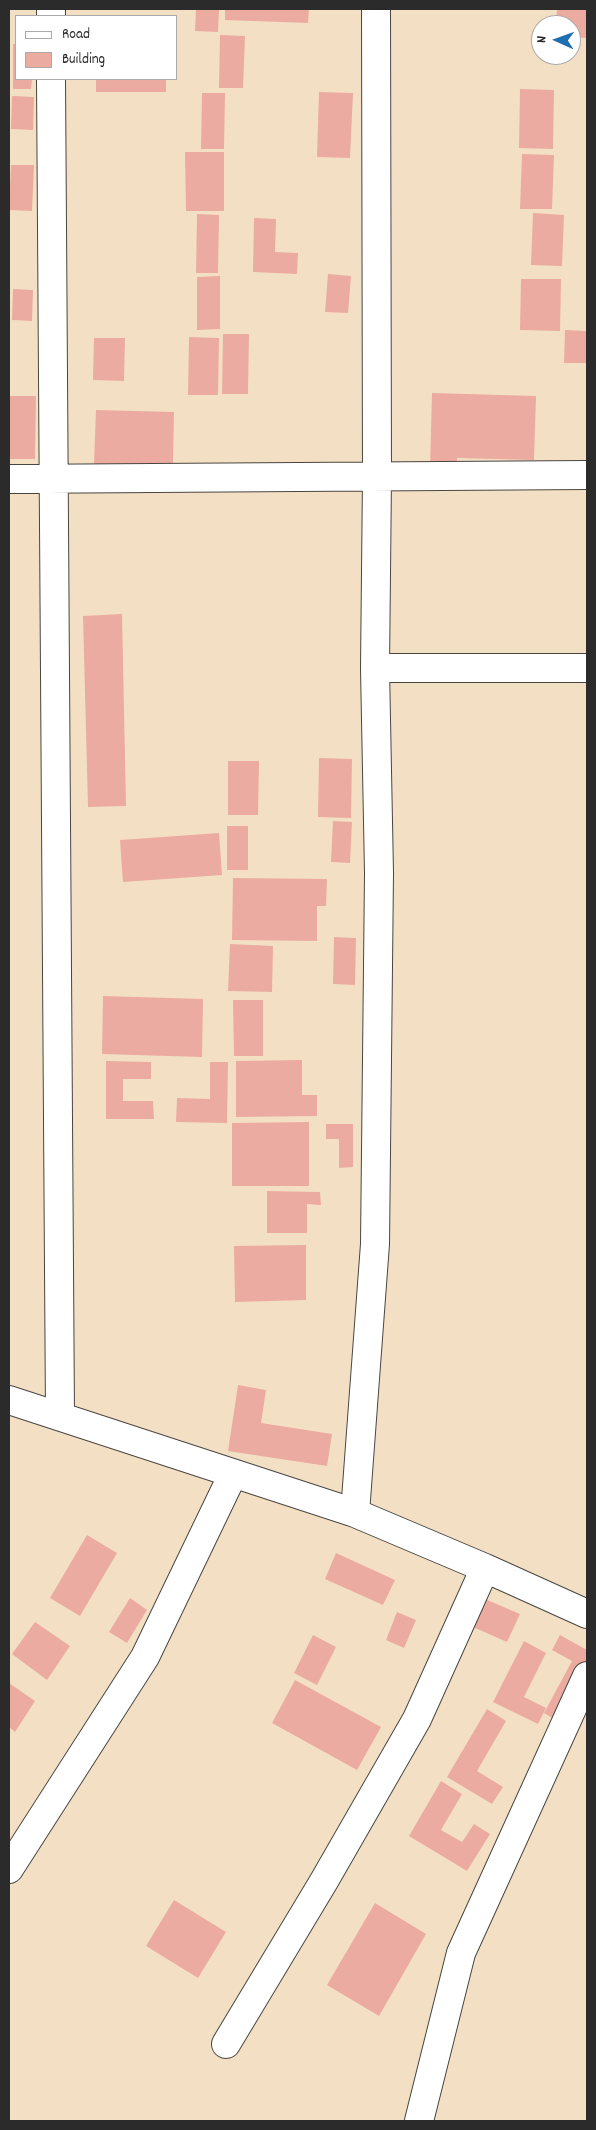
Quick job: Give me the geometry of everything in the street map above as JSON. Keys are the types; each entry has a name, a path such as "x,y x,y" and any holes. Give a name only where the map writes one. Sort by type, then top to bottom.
{"street":[{"path":"355,1513 375,1244 379,873 375,668 377,477 376,9"},
{"path":"51,80 60,1416"},
{"path":"9,479 587,475"},
{"path":"375,668 587,668"},
{"path":"9,1400 355,1513 587,1614"},
{"path":"9,1869 145,1656 233,1474"},
{"path":"226,2044 324,1881 417,1719 485,1568"},
{"path":"419,2121 461,1953 587,1676"}],"building":[{"path":"196,9 219,9 218,32 195,31"},
{"path":"225,9 309,9 308,23 225,20"},
{"path":"557,9 587,9 587,38 581,38 581,15 557,15"},
{"path":"220,35 245,36 243,88 219,88"},
{"path":"13,44 15,44 15,80 32,80 31,89 13,89"},
{"path":"96,80 166,80 166,92 96,92"},
{"path":"520,89 554,90 553,149 519,148"},
{"path":"319,92 353,93 350,158 317,157"},
{"path":"202,93 225,93 224,149 201,149"},
{"path":"12,96 34,97 33,130 11,129"},
{"path":"185,152 224,152 224,211 186,211"},
{"path":"522,154 554,155 552,209 520,209"},
{"path":"11,165 34,165 32,211 9,210"},
{"path":"533,213 564,215 562,266 531,265"},
{"path":"197,214 219,215 218,273 196,273"},
{"path":"254,218 276,219 275,252 298,253 297,274 253,272"},
{"path":"328,274 351,276 348,313 325,312"},
{"path":"220,276 220,329 197,330 197,277"},
{"path":"521,279 561,279 560,331 520,330"},
{"path":"13,289 33,290 32,321 12,320"},
{"path":"565,330 587,331 587,363 564,363"},
{"path":"223,334 249,334 248,394 222,394"},
{"path":"189,337 219,338 218,395 188,395"},
{"path":"94,338 125,338 124,381 93,380"},
{"path":"432,393 536,396 534,460 457,458 457,470 430,469"},
{"path":"9,396 36,396 35,459 9,459"},
{"path":"96,410 174,412 173,465 94,464"},
{"path":"122,614 126,806 88,807 83,616"},
{"path":"319,758 352,759 351,818 318,817"},
{"path":"228,761 259,761 258,815 228,815"},
{"path":"333,821 352,822 350,863 331,862"},
{"path":"227,826 248,826 248,870 227,870"},
{"path":"219,833 222,875 123,882 120,840"},
{"path":"233,878 327,879 326,906 317,906 317,941 232,940"},
{"path":"334,937 356,938 355,985 333,984"},
{"path":"230,944 273,946 272,992 228,991"},
{"path":"103,996 203,999 202,1057 102,1054"},
{"path":"233,1000 263,1000 263,1056 234,1056"},
{"path":"302,1060 302,1095 317,1095 317,1116 236,1117 236,1061"},
{"path":"106,1061 151,1062 151,1079 123,1079 123,1101 153,1101 154,1119 106,1119"},
{"path":"210,1062 228,1062 227,1123 176,1122 177,1098 210,1099"},
{"path":"309,1122 309,1186 232,1186 232,1123"},
{"path":"326,1124 353,1124 353,1167 339,1168 339,1139 326,1139"},
{"path":"267,1191 320,1192 321,1205 307,1204 307,1233 267,1233"},
{"path":"306,1245 306,1300 235,1302 234,1246"},
{"path":"238,1385 266,1390 261,1423 332,1434 327,1466 228,1451"},
{"path":"87,1535 117,1553 80,1616 50,1598"},
{"path":"336,1553 395,1580 383,1605 325,1579"},
{"path":"130,1598 147,1610 127,1643 109,1632"},
{"path":"485,1599 520,1614 507,1642 473,1627"},
{"path":"397,1612 416,1620 404,1648 386,1640"},
{"path":"35,1622 70,1646 47,1680 12,1654"},
{"path":"313,1635 336,1647 317,1685 294,1673"},
{"path":"560,1635 587,1650 587,1663 556,1720 544,1713 572,1661 552,1650"},
{"path":"524,1641 546,1653 524,1697 546,1708 538,1724 493,1702"},
{"path":"295,1680 381,1727 357,1770 272,1723"},
{"path":"9,1683 35,1701 15,1732 9,1727"},
{"path":"487,1709 506,1721 477,1771 503,1787 492,1804 447,1777"},
{"path":"441,1781 462,1794 441,1830 462,1842 474,1824 490,1834 467,1871 409,1836"},
{"path":"174,1900 226,1932 198,1978 146,1946"},
{"path":"375,1903 426,1934 379,2016 327,1985"}]}
